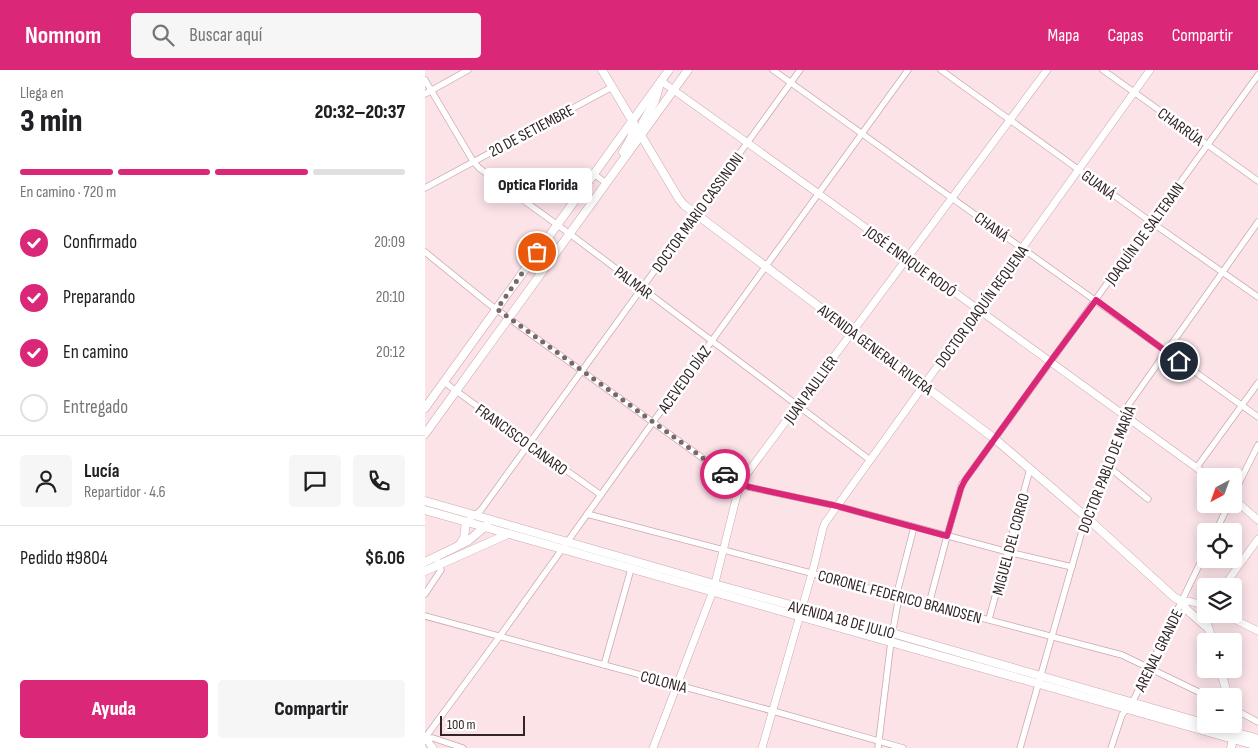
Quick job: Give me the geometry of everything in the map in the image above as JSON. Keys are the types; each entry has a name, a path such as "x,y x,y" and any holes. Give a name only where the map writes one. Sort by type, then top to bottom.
{"main road":[{"name":"AVENIDA GENERAL RIVERA","path":"601,70 679,199 995,439 1086,517 1209,628"},
{"path":"425,408 669,70"},
{"path":"425,434 688,70"},
{"path":"640,136 642,125 655,101 661,81"},
{"path":"607,182 610,171 625,150 632,135 634,128 632,121"},
{"name":"AVENIDA 18 DE JULIO","path":"425,501 565,545 631,569 714,587"},
{"name":"AVENIDA 18 DE JULIO","path":"425,510 508,534 565,545 1128,705 1197,722"},
{"path":"425,571 438,560 468,541 492,521"},
{"path":"459,546 464,538 466,522"},
{"path":"425,562 438,560 508,534"},
{"path":"1209,628 1210,633"},
{"path":"1231,748 1233,733"},
{"name":"AVENIDA 18 DE JULIO","path":"1236,733 1258,746"},
{"name":"AVENIDA 18 DE JULIO","path":"1239,733 1258,739"}],"street":[{"path":"425,94 468,70"},
{"name":"CHANÁ","path":"773,70 1258,417"},
{"name":"DOCTOR MARIO CASSINONI","path":"466,522 481,510 800,70"},
{"name":"ACEVEDO DÍAZ","path":"425,738 908,70"},
{"name":"GUANÁ","path":"941,70 1151,222 1258,296"},
{"name":"JUAN PAULLIER","path":"653,748 714,587 740,484 1047,70"},
{"name":"CHARRÚA","path":"1103,70 1258,181"},
{"name":"DOCTOR JOAQUÍN REQUENA","path":"762,748 823,528 1150,70"},
{"name":"JOAQUÍN DE SALTERAIN","path":"929,604 961,488 1258,75"},
{"name":"PALMAR","path":"425,80 473,162 479,168 557,224 870,460"},
{"name":"JOSÉ ENRIQUE RODÓ","path":"661,81 1197,467"},
{"name":"20 DE SETIEMBRE","path":"425,188 612,87"},
{"path":"594,174 607,182"},
{"name":"DOCTOR PABLO DE MARÍA","path":"1020,748 1086,517 1127,407 1258,222"},
{"path":"425,252 509,318 740,484 837,506 1008,552 1072,567"},
{"name":"FRANCISCO CANARO","path":"444,382 601,495"},
{"path":"1197,467 1258,383"},
{"path":"1243,476 1258,445"},
{"path":"1105,464 1148,499"},
{"name":"MIGUEL DEL CORRO","path":"989,620 1030,469"},
{"path":"1243,507 1258,520"},
{"name":"CORONEL FEDERICO BRANDSEN","path":"587,514 1122,655 1197,691"},
{"path":"878,748 898,602 898,589 914,527"},
{"path":"1230,578 1258,539"},
{"path":"425,594 440,573 438,560"},
{"name":"ARENAL GRANDE","path":"1111,748 1122,715 1149,668 1198,568"},
{"path":"604,665 631,569"},
{"name":"AVENIDA GENERAL RIVERA","path":"1182,602 1189,601 1197,603"},
{"name":"COLONIA","path":"425,616 903,748"},
{"path":"1208,623 1209,628"},
{"path":"1242,623 1258,631"},
{"path":"1242,713 1258,722"},
{"path":"425,738 433,748"},
{"path":"425,738 433,738 463,748"}],"way so far":[{"path":"537,252 497,309 725,474"}],"place":[{"name":"Optica Florida","path":"537,252"}],"route":[{"path":"725,474 740,484 749,487 837,506 947,536 965,480 1096,300 1179,361"}]}
